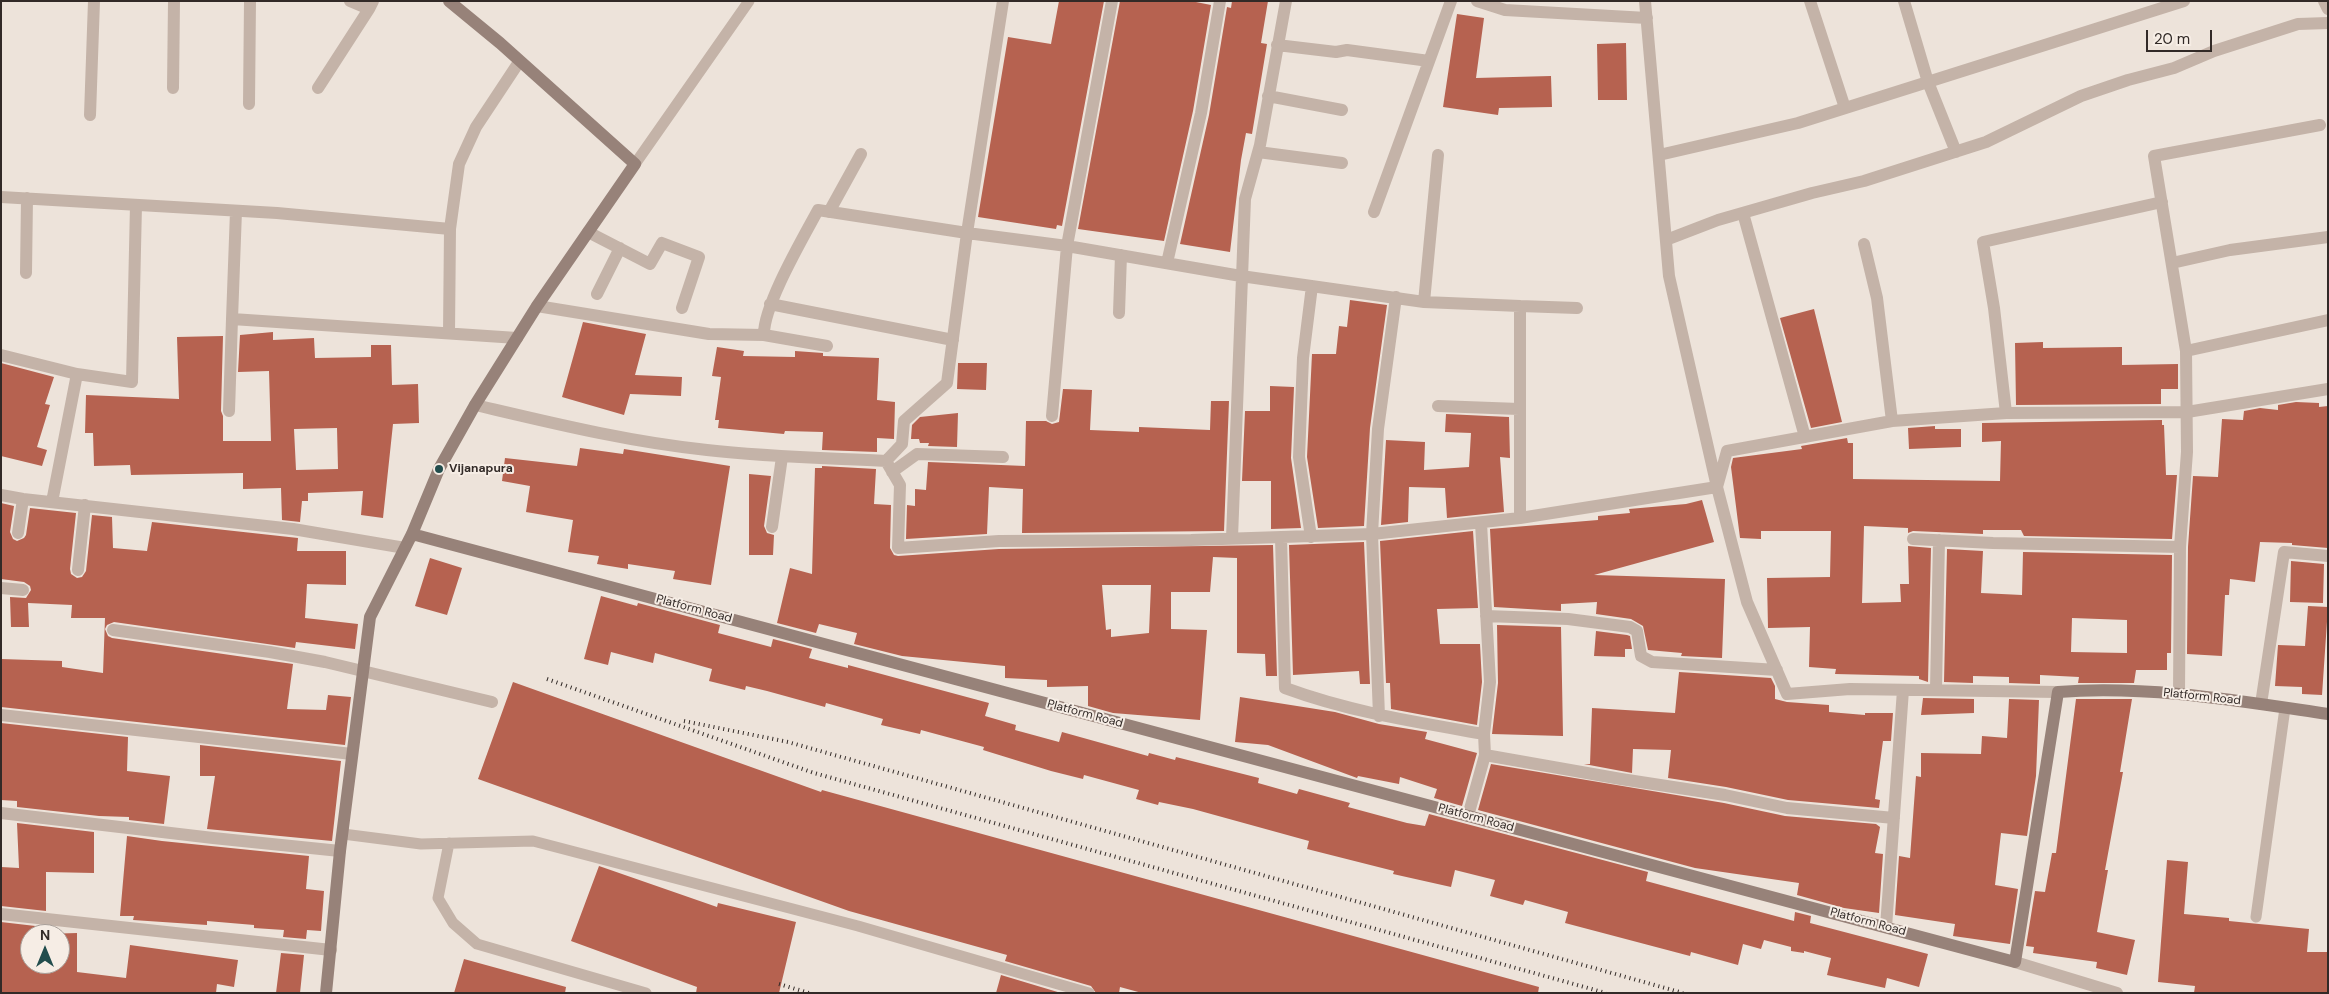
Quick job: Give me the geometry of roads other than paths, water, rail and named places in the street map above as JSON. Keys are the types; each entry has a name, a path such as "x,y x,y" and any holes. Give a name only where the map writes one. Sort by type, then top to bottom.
{"street":[{"path":"90,116 94,1"},
{"path":"173,88 174,1"},
{"path":"249,104 250,1"},
{"path":"318,88 371,5 350,1"},
{"path":"326,993 340,851 370,617 412,534 439,469 475,405 537,306 635,164 449,1"},
{"path":"889,467 902,444 904,421 947,383 967,233 1003,1"},
{"path":"1052,416 1067,246 1112,1"},
{"path":"1167,263 1201,113 1220,1"},
{"path":"1232,538 1245,200 1258,152 1286,1"},
{"path":"1374,212 1451,1"},
{"path":"1477,1 1505,10 1647,18"},
{"path":"1645,1 1669,276 1717,487 1747,602 1787,694 1850,689 2058,692 2015,962 2118,993"},
{"path":"1810,1 1845,108"},
{"path":"1904,1 1928,82 1956,152"},
{"path":"1659,155 1798,123 2184,1"},
{"path":"2324,1 2328,9"},
{"path":"1666,240 1718,220 1874,178 1986,142 2081,96 2128,80 2174,68 2214,51 2298,24 2328,23"},
{"path":"1277,45 1336,52 1347,50 1429,61"},
{"path":"449,333 450,229 459,164 476,127 519,62"},
{"path":"1268,96 1342,110"},
{"path":"2180,694 2180,547 2187,452 2186,351 2154,156 2320,125"},
{"path":"1258,152 1342,163"},
{"path":"829,212 861,154"},
{"path":"1424,302 1438,155"},
{"path":"1,197 236,210 450,229"},
{"path":"26,273 27,198"},
{"path":"2006,413 1994,308 1983,242 2162,202"},
{"path":"1,355 77,374 132,382 136,205"},
{"path":"229,411 236,210"},
{"path":"764,335 764,326 770,304 818,210 1067,246 1241,276 1424,302 1577,308"},
{"path":"1743,214 1805,437"},
{"path":"588,232 650,264 662,243 699,257 682,308"},
{"path":"2172,263 2230,250 2328,237"},
{"path":"1864,244 1877,298 1892,420"},
{"path":"597,294 620,248"},
{"path":"1119,313 1121,255"},
{"path":"1311,537 1299,457 1302,358 1312,286"},
{"path":"1380,716 1372,534 1378,429 1396,298"},
{"path":"770,304 953,340"},
{"path":"537,306 709,334 764,335 827,346"},
{"path":"1520,306 1520,518"},
{"path":"232,319 517,338"},
{"path":"2186,351 2328,320"},
{"path":"52,502 77,374"},
{"path":"1717,487 1727,451 1892,420 2006,413 2187,412 2328,389"},
{"path":"475,405 591,432 706,450 889,467 917,454 1003,457"},
{"path":"1438,406 1519,409"},
{"path":"772,527 782,457"},
{"path":"889,467 900,485 898,548 999,541 1311,537 1372,534 1520,518 1717,487"},
{"path":"1,495 293,528 405,548"},
{"path":"18,533 24,499"},
{"path":"78,570 85,505"},
{"path":"1468,816 1485,755 1484,734 1490,682 1481,523"},
{"name":"Platform Road","path":"412,534 2015,962"},
{"path":"1281,537 1285,688 1313,698 1380,716 1484,734"},
{"path":"1913,539 2180,547"},
{"path":"1936,689 1939,540"},
{"path":"2261,704 2284,552 2328,556"},
{"path":"1,588 24,590"},
{"path":"1486,616 1568,619 1630,626 1637,631 1641,656 1652,662 1777,670"},
{"path":"113,630 270,652 363,671 492,702"},
{"path":"1886,927 1903,690"},
{"name":"Platform Road","path":"2058,692 2088,690 2180,694 2328,714"},
{"path":"1,715 352,754"},
{"path":"1485,755 1621,779 1724,794 1787,808 1894,818"},
{"path":"1,813 340,851"},
{"path":"1,914 331,950"}],"lane":[{"path":"635,164 749,1"},
{"path":"2256,917 2285,708"},
{"path":"343,834 421,844 533,841 858,926 1089,993"},
{"path":"449,843 438,898 453,923 477,944 646,993"}],"railway":[{"path":"547,679 814,773 1606,993"},
{"path":"684,721 788,742 1683,993"},
{"path":"779,984 809,993"}],"place":[{"name":"Vijanapura","path":"439,469"}]}
